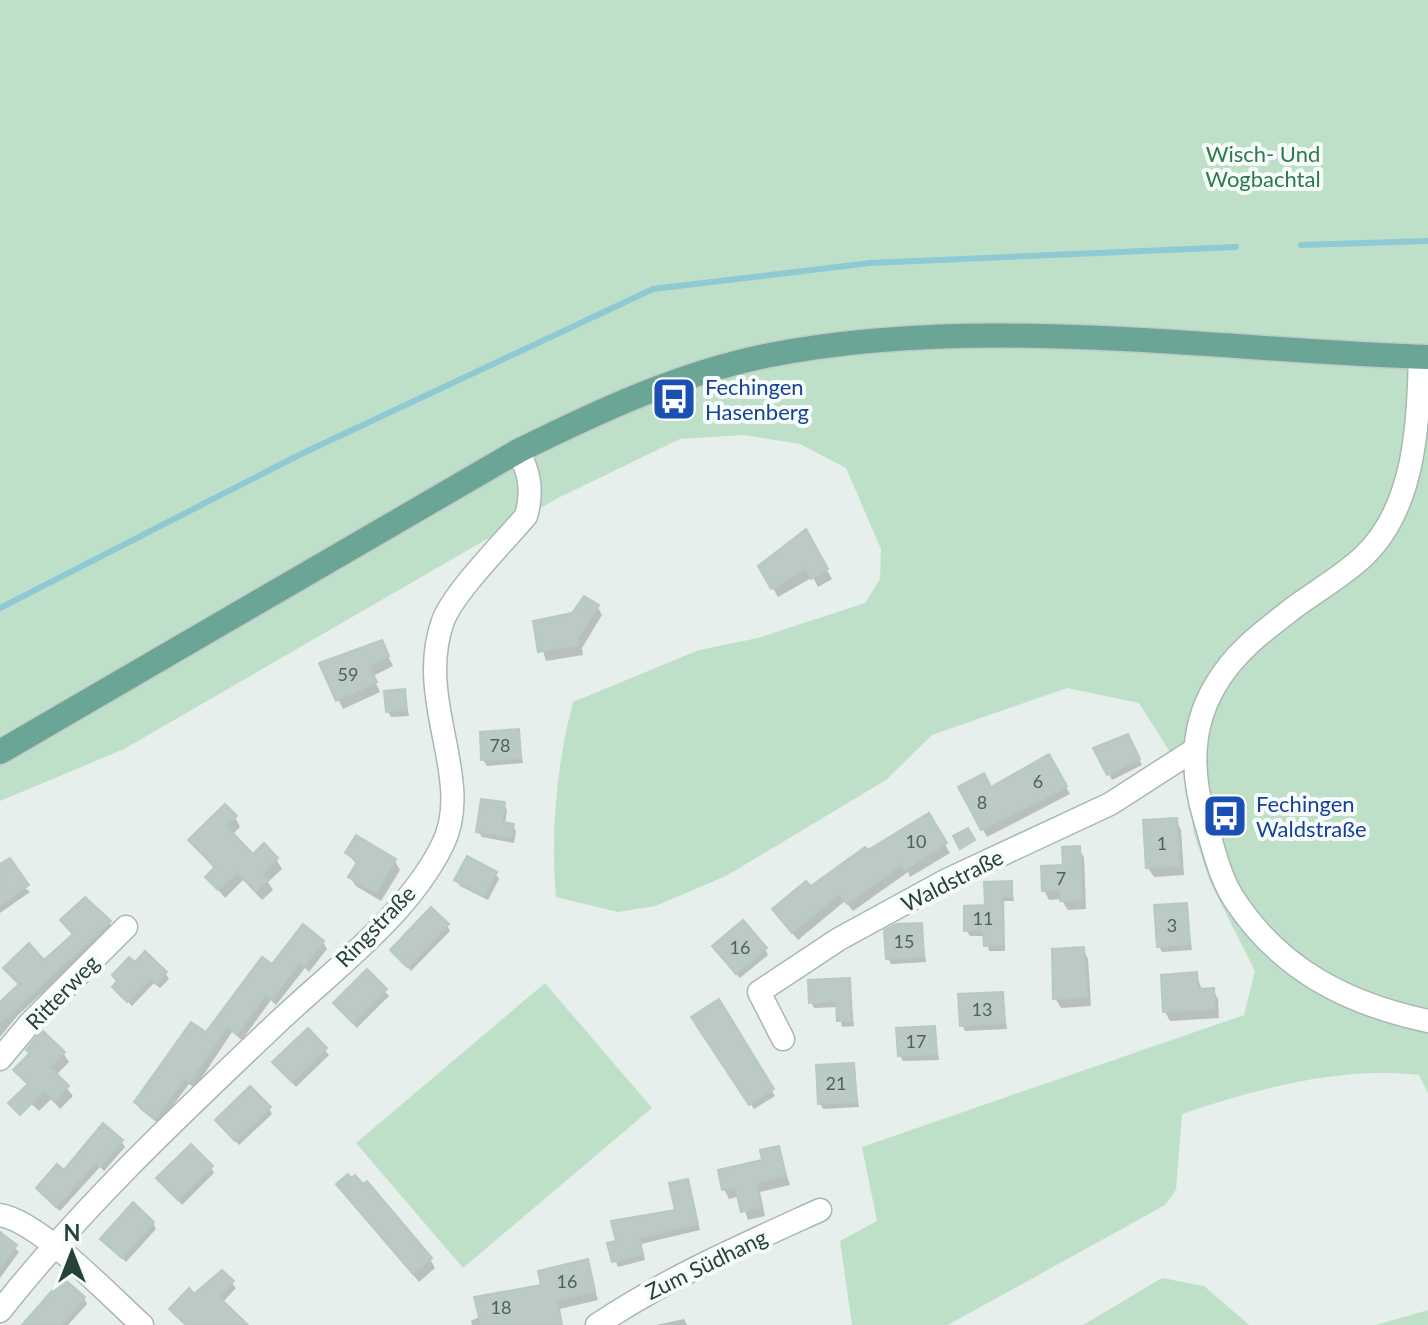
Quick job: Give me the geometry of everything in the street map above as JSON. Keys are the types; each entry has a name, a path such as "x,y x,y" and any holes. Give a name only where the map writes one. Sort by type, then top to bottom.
{"main road":[{"path":"0,752 518,451 604,408 764,356 903,338 1003,336 1424,357"}],"street":[{"path":"1424,357 1415,447 1389,520 1366,555 1254,638 1232,661 1203,708 1194,750 1196,778 1219,866 1233,898 1282,955 1329,988 1376,1010 1428,1021"},
{"name":"Ringstraße","path":"0,1311 52,1245 214,1082 392,914 425,875 444,844 453,788 435,699 436,645 444,617 526,516 532,497 527,467 518,451"},
{"name":"Waldstraße","path":"783,1039 759,992 852,932 947,880 1110,804 1194,750"},
{"name":"Ritterweg","path":"0,1059 30,1023 126,927"},
{"name":"Zum Südhang","path":"597,1325 635,1300 713,1258 820,1210"},
{"path":"0,1215 12,1216 52,1245 142,1325"}],"green space":[{"name":"Wisch- Und Wogbachtal","path":"0,0 1428,0 1428,1093 1419,1075 1359,1074 1269,1088 1182,1114 1176,1190 1165,1205 948,1325 852,1325 840,1241 877,1221 862,1147 1244,1015 1255,971 1210,882 1194,833 1185,776 1139,703 1067,688 932,735 886,780 726,876 655,906 618,912 556,897 556,799 573,702 699,650 758,638 865,603 880,579 881,549 846,468 800,444 743,435 680,439 558,498 124,749 0,801"},
{"path":"545,983 652,1108 463,1268 356,1143"},
{"path":"1162,1278 1204,1286 1249,1325 1083,1325"},
{"path":"1428,1310 1428,1325 1376,1325"}],"building":[{"path":"806,529 828,569 811,579 806,569 771,589 758,566"},
{"path":"584,596 599,605 578,638 579,645 538,652 533,621 572,613"},
{"path":"382,640 389,656 369,666 377,682 336,701 319,663"},
{"path":"405,689 407,710 386,712 384,691"},
{"path":"519,729 521,758 481,760 480,732"},
{"path":"1128,734 1140,759 1107,775 1093,748"},
{"path":"1049,754 1067,786 981,830 958,787 984,773 991,787"},
{"path":"481,799 505,802 502,822 514,824 511,838 476,832"},
{"path":"225,804 237,816 226,826 253,854 264,843 278,858 263,873 269,879 256,892 237,872 218,890 205,877 215,867 188,840"},
{"path":"929,813 947,843 904,870 901,865 847,904 839,894 792,933 772,909 806,881 811,886 865,847 868,850"},
{"path":"1177,818 1180,866 1146,868 1143,820"},
{"path":"968,828 975,840 960,849 953,836"},
{"path":"356,835 396,859 376,893 348,877 358,861 345,853"},
{"path":"1080,846 1082,900 1060,901 1060,890 1042,891 1041,866 1063,865 1062,847"},
{"path":"467,856 497,872 484,896 454,880"},
{"path":"10,858 29,885 0,905 0,864"},
{"path":"1012,881 1012,896 1002,896 1003,945 984,946 983,930 964,931 964,906 985,905 984,882"},
{"path":"85,897 111,921 0,1023 0,1002 19,984 3,968 29,943 44,960 73,934 60,920"},
{"path":"1187,903 1190,944 1157,947 1154,905"},
{"path":"431,907 449,924 407,967 390,950"},
{"path":"743,920 767,948 736,974 712,946"},
{"path":"922,923 924,957 886,959 884,930 896,924"},
{"path":"303,924 324,941 304,966 300,963 272,999 266,995 237,1034 227,1027 190,1082 185,1078 155,1118 134,1102 191,1022 206,1032 262,957 272,964"},
{"path":"1084,947 1087,997 1053,999 1052,949"},
{"path":"145,951 167,972 156,984 150,978 127,1002 112,987 117,981 112,975 129,957 135,962"},
{"path":"367,969 387,989 353,1023 333,1003"},
{"path":"1197,972 1198,989 1214,988 1215,1009 1163,1012 1161,975"},
{"path":"850,978 852,1021 837,1021 836,1001 809,1003 808,980"},
{"path":"1003,992 1005,1023 960,1026 958,994"},
{"path":"719,999 774,1089 749,1105 691,1017"},
{"path":"935,1026 937,1054 898,1056 896,1028"},
{"path":"308,1028 327,1048 292,1082 272,1062"},
{"path":"42,1030 65,1052 50,1067 69,1086 54,1101 44,1091 20,1115 8,1103 28,1084 13,1070 30,1053 26,1050"},
{"path":"854,1063 857,1102 818,1104 816,1065"},
{"path":"250,1086 271,1107 235,1141 215,1120"},
{"path":"103,1123 123,1140 100,1166 96,1162 56,1207 36,1188 57,1164 64,1170"},
{"path":"191,1144 213,1166 178,1200 156,1178"},
{"path":"779,1146 786,1176 756,1183 761,1207 741,1212 735,1187 722,1190 718,1170 762,1160 760,1150"},
{"path":"348,1174 351,1178 355,1175 363,1184 367,1181 432,1258 413,1274 336,1184"},
{"path":"688,1179 698,1224 639,1238 643,1254 612,1262 607,1243 616,1241 611,1221 675,1210 669,1183"},
{"path":"133,1202 154,1222 122,1258 100,1239"},
{"path":"0,1232 17,1245 0,1268"},
{"path":"588,1259 595,1291 556,1301 562,1325 481,1325 474,1297 541,1285 538,1271"},
{"path":"222,1270 234,1281 219,1297 248,1325 186,1325 169,1309 189,1288 194,1294"},
{"path":"63,1278 85,1297 68,1317 61,1325 22,1325"}],"waterway":[{"path":"1301,245 1428,241"},
{"path":"0,608 299,455 653,289 870,263 1236,247"}],"place":[{"name":"Fechingen Hasenberg","path":"674,399"},
{"name":"Fechingen Waldstraße","path":"1225,816"}]}
